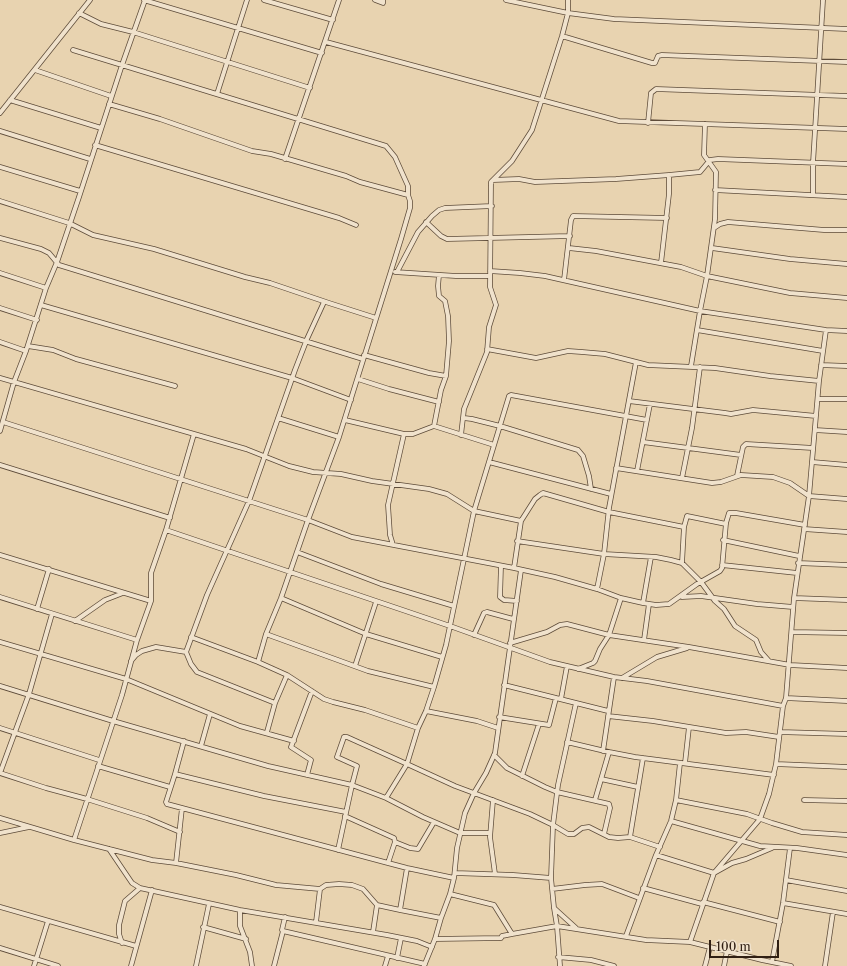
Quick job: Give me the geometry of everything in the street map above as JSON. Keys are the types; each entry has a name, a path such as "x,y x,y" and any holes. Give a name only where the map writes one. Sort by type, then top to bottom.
{"street":[{"path":"0,113 90,0"},
{"path":"0,431 14,382 37,320 46,288 57,262 111,96 145,0 322,53"},
{"path":"217,94 247,0"},
{"path":"264,0 333,20"},
{"path":"285,159 339,0"},
{"path":"375,0 383,2 383,0"},
{"path":"506,0 568,13 641,20 847,29"},
{"path":"461,435 464,410 483,365 487,349 489,327 496,305 491,291 490,276 492,206 491,186 493,180 512,161 530,134 562,36 568,13 568,0"},
{"path":"813,195 813,163 823,0"},
{"path":"79,13 101,24 133,32 310,88"},
{"path":"562,36 652,63 655,62 658,56 662,55 847,62"},
{"path":"326,42 619,121 847,129"},
{"path":"72,50 386,146 395,157 408,186 410,208 358,379 327,473 308,520 281,598 266,634 258,662"},
{"path":"35,70 111,96"},
{"path":"648,123 651,93 656,89 847,96"},
{"path":"10,100 101,128"},
{"path":"109,104 160,119 252,151 271,154 346,176 367,184 408,195"},
{"path":"691,366 696,330 708,276 714,228 716,172 708,163 704,155 705,124"},
{"path":"0,131 90,159"},
{"path":"95,145 333,216 356,225"},
{"path":"493,180 519,179 535,182 616,179 669,175 700,172 713,159 847,164"},
{"path":"0,167 80,191"},
{"path":"661,263 667,218 669,175"},
{"path":"715,190 847,197"},
{"path":"0,202 69,223 93,234 154,249 245,277 270,283 376,318"},
{"path":"397,272 418,232 439,210 445,208 492,206"},
{"path":"564,280 572,218 576,215 667,218"},
{"path":"426,222 441,236 447,239 570,236"},
{"path":"714,228 720,224 728,222 847,230"},
{"path":"0,238 41,249 50,253 59,265 102,279 306,342 446,376"},
{"path":"569,248 596,251 681,267 708,276 790,293 847,298"},
{"path":"712,248 790,259 847,264"},
{"path":"390,271 440,276 490,276"},
{"path":"490,271 529,274 564,280 700,311 826,330 847,331"},
{"path":"0,273 46,288"},
{"path":"434,426 446,376 449,341 448,316 445,301 439,296 438,286 440,276"},
{"path":"275,703 197,672 186,652 207,595 250,501 292,378 324,302"},
{"path":"41,305 292,378 351,400"},
{"path":"0,308 37,320"},
{"path":"696,330 823,351"},
{"path":"690,942 714,873 760,819 774,775 790,665 793,607 799,556 809,496 819,381 826,330"},
{"path":"0,342 27,348 53,350 76,359 175,386"},
{"path":"487,349 536,358 568,351 605,354 636,362 656,365 691,366 819,381"},
{"path":"597,589 604,554 616,468 636,362"},
{"path":"821,364 847,366"},
{"path":"682,478 692,428 700,367"},
{"path":"0,378 246,449 289,466 313,472 341,474 372,481 429,489 447,494 474,511 521,522"},
{"path":"358,379 389,390 439,402"},
{"path":"386,798 407,764 418,728 426,711 434,687 450,626 474,511 490,462 508,398 511,395 647,420"},
{"path":"818,399 847,399"},
{"path":"629,400 731,414 753,410 816,416"},
{"path":"637,471 650,404"},
{"path":"0,411 6,413"},
{"path":"278,418 339,437"},
{"path":"464,418 500,426 578,450 583,456 591,489"},
{"path":"345,420 404,434 413,434 434,426 494,445"},
{"path":"3,422 308,520 352,537 465,557 555,577 597,589 621,598 649,604 664,605 675,601 701,582 720,571 722,565 726,524 728,515 731,513 804,527 847,532"},
{"path":"815,430 847,432"},
{"path":"74,840 126,680 137,640 151,601 151,573 170,518 194,434"},
{"path":"393,544 390,534 388,505 404,434"},
{"path":"643,442 741,455"},
{"path":"737,476 744,445 748,443 813,448"},
{"path":"490,462 612,494"},
{"path":"812,462 847,465"},
{"path":"0,465 170,518"},
{"path":"616,468 717,483 737,476 746,475 773,477 790,483 809,496 847,499"},
{"path":"514,568 521,522 535,499 543,493 609,512 684,527"},
{"path":"682,563 686,516 688,515 726,524"},
{"path":"166,530 450,626 510,648 567,666 614,678 647,681 784,706"},
{"path":"724,540 799,556"},
{"path":"517,541 604,554 651,557 682,563 728,613 735,626 756,640 761,652 770,662"},
{"path":"297,552 381,584 454,606"},
{"path":"0,555 151,601"},
{"path":"643,603 651,557"},
{"path":"798,563 847,565"},
{"path":"722,565 797,573"},
{"path":"501,566 500,597 504,600 516,601"},
{"path":"36,609 49,569"},
{"path":"283,931 425,965 436,939 441,918 455,876 460,833 465,813 494,755 521,570"},
{"path":"75,621 105,600 123,592"},
{"path":"680,597 691,595 793,607"},
{"path":"0,597 137,640"},
{"path":"281,598 366,634 442,657"},
{"path":"578,669 594,662 609,635 621,598"},
{"path":"794,598 847,600"},
{"path":"355,666 376,602"},
{"path":"644,640 649,604"},
{"path":"474,635 484,613 487,612 513,619"},
{"path":"52,614 29,694 16,733 0,773 148,818 180,832"},
{"path":"510,642 546,632 563,624 609,635 689,647 770,662 790,665 847,668"},
{"path":"792,632 847,633"},
{"path":"266,634 378,674 434,687"},
{"path":"191,637 258,662 287,675 324,699 364,710 418,728"},
{"path":"0,642 126,680 245,728 267,732 294,741"},
{"path":"131,660 142,651 156,647 186,652"},
{"path":"622,678 657,657 689,647"},
{"path":"561,699 567,666"},
{"path":"267,732 275,703 287,675"},
{"path":"603,751 614,678"},
{"path":"504,685 608,711"},
{"path":"0,686 113,721 268,766 352,785 386,798 460,833 490,833"},
{"path":"307,775 311,761 292,748 312,690"},
{"path":"499,717 549,725 556,698"},
{"path":"786,698 847,701"},
{"path":"560,966 551,878 553,825 557,792 576,704"},
{"path":"426,711 477,721 498,728"},
{"path":"201,746 210,714"},
{"path":"608,716 653,721 726,733 847,734"},
{"path":"522,776 538,724"},
{"path":"626,936 639,898 671,821 689,727"},
{"path":"0,728 100,760"},
{"path":"338,850 357,766 337,757 345,737 455,786 553,825 568,834 574,834 580,829 586,827 615,838 630,837 660,847"},
{"path":"184,741 166,803 407,868 455,876 495,874 551,878"},
{"path":"567,742 603,751 643,758 774,775"},
{"path":"595,800 609,752"},
{"path":"494,755 507,768 557,792 595,800 610,805 604,834"},
{"path":"630,837 643,758"},
{"path":"776,764 847,767"},
{"path":"98,766 170,787"},
{"path":"175,774 345,814 394,838 395,842 410,848 418,849 434,822"},
{"path":"601,779 638,787"},
{"path":"493,800 490,833 495,874"},
{"path":"676,800 747,814 802,832 847,835"},
{"path":"804,800 847,801"},
{"path":"176,863 182,808"},
{"path":"0,818 74,840 152,860 176,863 236,875 276,885 320,889 326,885 352,885 363,890 377,905 441,918"},
{"path":"671,821 760,846 847,855"},
{"path":"0,833 29,827"},
{"path":"388,862 395,842"},
{"path":"656,856 714,873 732,863 746,859 773,847"},
{"path":"772,962 783,903 790,848"},
{"path":"108,849 132,883 140,888 240,910 373,932 417,941 432,947"},
{"path":"400,910 407,868"},
{"path":"786,880 847,892"},
{"path":"552,889 602,884 639,898"},
{"path":"122,943 119,934 121,913 125,901 140,888"},
{"path":"643,888 780,922"},
{"path":"316,922 320,889"},
{"path":"131,966 152,890"},
{"path":"450,894 494,905 512,934"},
{"path":"783,903 847,914"},
{"path":"196,966 209,904"},
{"path":"373,932 377,905"},
{"path":"0,907 136,946"},
{"path":"554,908 576,929"},
{"path":"240,910 240,926 250,952 252,966"},
{"path":"825,966 833,912"},
{"path":"274,966 286,917"},
{"path":"34,966 48,921"},
{"path":"436,939 501,938 502,936 557,926 646,940 690,942 791,966"},
{"path":"203,927 246,940"},
{"path":"397,958 401,938"},
{"path":"705,966 710,946"},
{"path":"0,948 58,966"},
{"path":"724,966 727,951"},
{"path":"385,966 388,956"},
{"path":"558,957 591,960 614,966"}]}
